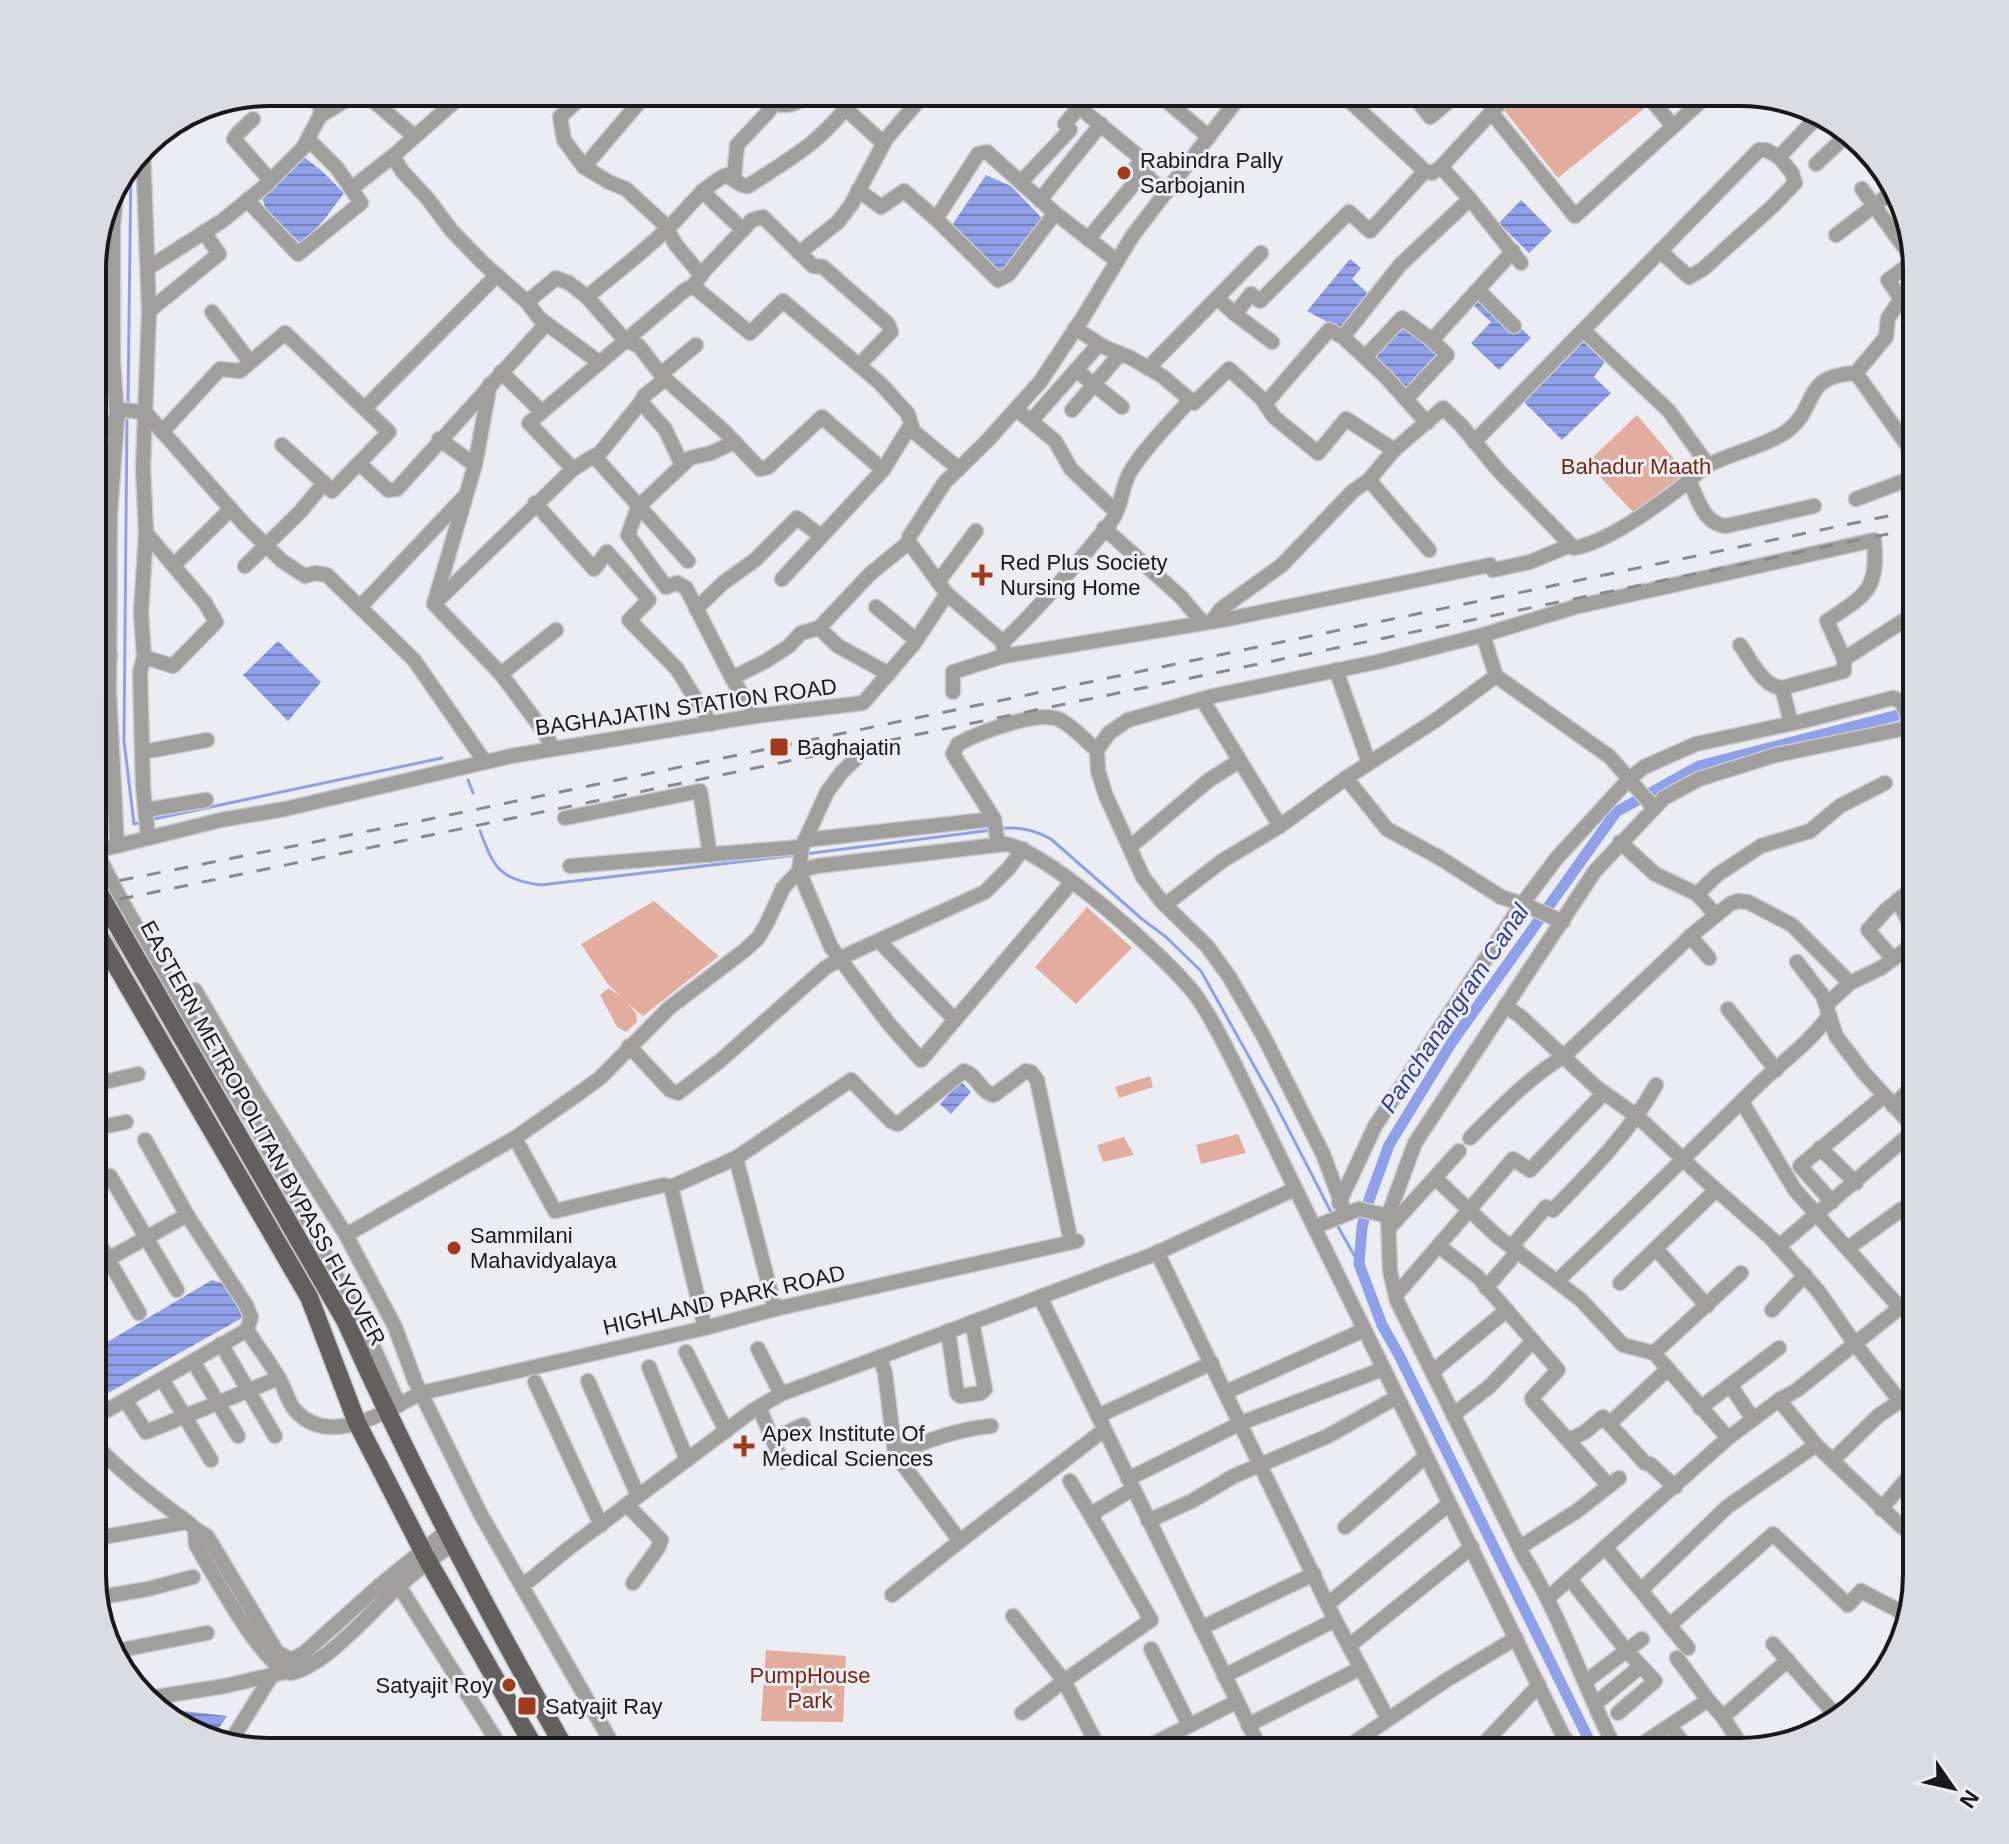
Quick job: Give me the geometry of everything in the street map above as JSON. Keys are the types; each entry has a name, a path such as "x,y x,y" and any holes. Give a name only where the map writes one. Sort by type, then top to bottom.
{"main road":[{"name":"EASTERN METROPOLITAN BYPASS FLYOVER","path":"106,905 346,1322 392,1408 450,1538 487,1611 559,1738"},
{"name":"EASTERN METROPOLITAN BYPASS FLYOVER","path":"106,948 309,1297 357,1423 425,1555 529,1738"}],"street":[{"path":"304,146 320,116 320,106"},
{"path":"320,116 337,106"},
{"path":"378,106 414,136"},
{"path":"352,188 449,106"},
{"path":"572,106 560,117 564,140 584,167 626,189 667,230 697,280 750,333 783,301 860,364 908,414 913,431 959,469"},
{"path":"584,167 636,106"},
{"path":"734,178 737,145 769,111 769,106"},
{"path":"587,297 667,230 702,191 726,175 748,186 810,147 848,106"},
{"path":"799,253 838,222 883,143 914,106"},
{"path":"1172,106 1209,137"},
{"path":"1004,649 943,588 909,542 909,537 945,482 1040,382 1133,235 1232,106"},
{"path":"1355,106 1425,171 1432,173 1497,106"},
{"path":"1422,106 1430,117 1443,106"},
{"path":"1656,106 1672,125"},
{"path":"1491,112 1575,216 1694,106"},
{"path":"1021,182 1070,130 1065,124 1079,107 1101,124 1149,165 1088,239"},
{"path":"846,109 883,143"},
{"path":"253,119 234,139 270,180"},
{"path":"1779,157 1811,123"},
{"path":"1040,200 1101,124"},
{"path":"148,268 247,200 310,141 352,188 361,203 298,254 247,200"},
{"path":"1816,164 1840,141"},
{"path":"1474,442 1584,331 1660,251 1759,150 1779,157 1792,173 1795,183 1703,269 1689,277 1660,251"},
{"path":"936,219 983,151 1117,261"},
{"path":"393,156 451,230 546,324 600,363"},
{"path":"1124,156 1166,193"},
{"path":"117,846 110,729 110,523 149,311 144,165"},
{"path":"1432,340 1517,257 1441,167"},
{"path":"1235,314 1251,294 1260,301 1349,212 1370,231 1425,171"},
{"path":"1862,189 1900,239"},
{"path":"858,190 881,207 904,191 998,280 1009,274 1055,213"},
{"path":"702,191 743,230"},
{"path":"1836,235 1886,197"},
{"path":"1343,337 1400,265 1470,199"},
{"path":"573,469 529,423 697,280 752,220 763,217 813,266 823,267 890,327 891,332 860,364"},
{"path":"149,311 219,254 204,232"},
{"path":"109,239 113,360 130,412 143,468 146,533 141,613 144,657 140,672 147,822 206,800"},
{"path":"1148,368 1261,253"},
{"path":"1207,622 1282,565 1353,491 1369,480 1394,450 1443,408 1574,548 1589,546 1627,525 1708,465 1785,433 1800,418 1814,388 1834,374 1856,373 1886,337 1888,318 1901,299 1888,280 1903,268"},
{"path":"365,408 497,275"},
{"path":"527,302 556,278 569,283 587,297 625,340 639,346 663,376 764,470 822,417 883,470"},
{"path":"1479,291 1514,326"},
{"path":"1217,298 1272,342"},
{"path":"212,312 250,362"},
{"path":"1366,356 1402,318 1447,355 1406,399"},
{"path":"359,463 392,491 546,324"},
{"path":"1075,328 1099,344 1162,376 1194,403 1229,369 1266,403 1274,417 1318,453 1346,419 1394,450"},
{"path":"1266,403 1329,330 1366,356 1427,423"},
{"path":"1584,331 1669,411 1708,465"},
{"path":"162,432 220,369 237,373 285,333 389,432 332,491 282,445"},
{"path":"1031,421 1099,344"},
{"path":"596,458 644,396 696,345"},
{"path":"1072,410 1120,354"},
{"path":"106,361 113,360"},
{"path":"1076,370 1122,407"},
{"path":"501,372 541,411"},
{"path":"1856,373 1903,442"},
{"path":"434,604 475,465 490,383"},
{"path":"1004,649 1116,512 1128,475 1189,401"},
{"path":"641,402 665,429 682,465"},
{"path":"1016,409 1061,449 1071,469 1083,483 1116,512"},
{"path":"130,412 162,432 245,525 282,561 305,576 315,573 327,575 361,606 414,660 485,762"},
{"path":"106,430 130,412"},
{"path":"782,579 883,470 910,426"},
{"path":"439,439 475,465"},
{"path":"535,503 594,569 607,552 628,535 638,507 682,465 690,458 735,442"},
{"path":"434,604 535,503 573,469 594,456 688,561"},
{"path":"1369,480 1429,550"},
{"path":"1689,481 1707,518 1719,526 1814,506"},
{"path":"1856,499 1903,481"},
{"path":"245,566 324,483"},
{"path":"361,606 465,496"},
{"path":"174,565 231,509"},
{"path":"696,609 723,583 755,560 797,518 821,536"},
{"path":"106,526 110,523"},
{"path":"1104,528 1207,622"},
{"name":"BAGHAJATIN STATION ROAD","path":"106,847 117,846 147,822 430,774 553,748 755,716 850,712 863,703 916,640 976,531"},
{"path":"144,657 173,666 216,622 205,603 146,533"},
{"path":"628,535 666,587"},
{"path":"1093,747 1128,720 1202,699 1483,635 1575,607 1874,540 1873,575 1866,594 1827,621 1844,659 1844,671 1782,688 1773,687 1764,680 1740,645"},
{"path":"732,678 789,646 801,633 819,628 870,574 909,542"},
{"path":"953,692 953,672 1004,649 1207,622 1490,565 1493,570 1530,562 1571,545"},
{"path":"607,552 649,600"},
{"path":"711,724 677,669 629,620 649,600 677,583 686,588 755,716"},
{"path":"434,604 501,674 553,748"},
{"path":"876,607 916,640"},
{"path":"1844,659 1903,621"},
{"path":"819,628 838,646 889,674"},
{"path":"501,674 556,630"},
{"path":"1483,635 1496,676 1610,757 1650,804"},
{"path":"106,653 110,656"},
{"path":"1336,670 1369,763"},
{"path":"1165,905 1222,861 1280,826 1496,676"},
{"path":"1782,688 1791,723"},
{"path":"1346,1210 1375,1126 1523,904 1556,859 1644,767 1678,750 1893,698 1903,709"},
{"path":"1202,699 1280,826"},
{"path":"998,841 994,819 953,754 958,744 985,732 1046,717 1062,721 1093,747 1106,796 1143,877 1165,905 1207,946 1230,978 1264,1037 1323,1154 1346,1210"},
{"path":"1611,1738 1548,1598 1453,1415 1396,1295 1390,1271 1386,1219 1415,1143 1595,871 1650,804 1699,779 1776,755 1903,727"},
{"path":"143,752 207,740"},
{"path":"346,1235 515,1138 600,1078 669,1008 758,938 801,854 827,792 858,757"},
{"path":"1130,847 1209,780 1239,761"},
{"path":"1346,778 1387,829 1501,897 1563,922"},
{"path":"1697,894 1717,875 1761,846 1810,831 1840,806 1885,783"},
{"path":"565,818 700,791 710,855"},
{"path":"570,866 710,855 801,854 994,819"},
{"path":"801,854 817,866 998,841 1023,849 1071,883 1162,959 1196,996 1234,1063 1295,1189 1319,1224 1364,1330 1564,1738"},
{"path":"1620,842 1655,874 1697,894 1716,915"},
{"path":"629,1046 670,1090 678,1093 721,1060 825,968 985,892 1023,849"},
{"path":"801,854 831,947 889,1024 921,1060 1071,883"},
{"path":"106,871 315,1234 373,1346 392,1408"},
{"path":"1893,959 1868,930 1903,896"},
{"path":"1898,900 1903,911"},
{"path":"1470,1138 1507,1099 1563,1057 1690,936 1730,904 1748,902 1792,925 1850,983"},
{"path":"106,948 140,932"},
{"path":"1690,936 1709,958"},
{"path":"879,941 955,1020"},
{"path":"1557,1281 1813,1037 1850,983 1881,968 1903,951"},
{"path":"1797,962 1828,1011 1836,1036 1903,1116"},
{"path":"178,999 195,990 346,1235 395,1327 421,1393 480,1513 609,1738"},
{"path":"1505,1006 1604,1093 1638,1117 1746,1214 1805,1275 1900,1401"},
{"path":"1728,1009 1776,1070"},
{"name":"HIGHLAND PARK ROAD","path":"279,1378 294,1409 308,1422 321,1427 357,1423 421,1393 1074,1242 1037,1080 1031,1072 1026,1071 994,1095 988,1094 969,1072 964,1071 898,1124 891,1121 851,1080 736,1158"},
{"path":"106,1082 138,1074"},
{"path":"1486,1288 1546,1207 1553,1210 1638,1117 1656,1085"},
{"path":"1396,1295 1513,1159 1530,1170 1604,1093"},
{"path":"1832,1202 1800,1166 1820,1148 1903,1093"},
{"path":"1742,1102 1795,1190 1848,1248 1903,1295"},
{"path":"106,1126 126,1122"},
{"path":"515,1138 555,1211 664,1185 671,1187 736,1158 775,1309"},
{"path":"106,1411 247,1330 251,1317 187,1215 145,1140"},
{"path":"1778,1247 1903,1141"},
{"path":"1820,1148 1856,1183"},
{"path":"1386,1219 1435,1178 1459,1151"},
{"path":"110,1176 177,1290"},
{"path":"1435,1178 1515,1249 1588,1307 1623,1345 1654,1353 1728,1438"},
{"path":"671,1187 705,1328"},
{"path":"522,1583 726,1431 781,1394 1157,1252 1295,1189"},
{"path":"1620,1283 1716,1190"},
{"path":"1319,1224 1346,1210 1386,1219"},
{"path":"1848,1248 1903,1210"},
{"path":"108,1260 187,1215"},
{"path":"1439,1246 1468,1268 1558,1371 1532,1398 1533,1401 1591,1469 1614,1482 1567,1518 1520,1547"},
{"path":"1656,1249 1707,1306"},
{"path":"1157,1252 1335,1620 1388,1719"},
{"path":"106,1256 139,1313"},
{"path":"1654,1353 1741,1273"},
{"path":"1772,1310 1805,1275"},
{"path":"1040,1297 1252,1738"},
{"path":"1548,1598 1728,1438 1797,1390 1903,1308"},
{"path":"1432,1372 1507,1310"},
{"path":"948,1331 957,1393 960,1396 981,1393 985,1389 972,1322"},
{"path":"125,1400 146,1432 279,1378 247,1330"},
{"path":"1226,1392 1364,1330"},
{"path":"1453,1415 1490,1386 1533,1341"},
{"path":"221,1344 275,1436"},
{"path":"1700,1408 1779,1348"},
{"path":"758,1349 781,1394"},
{"path":"686,1352 726,1431"},
{"path":"880,1357 885,1373 895,1454 960,1541"},
{"path":"193,1361 238,1436"},
{"path":"1098,1416 1212,1363"},
{"path":"649,1367 687,1460"},
{"path":"1093,1519 1096,1511 1130,1484 1241,1423 1383,1369"},
{"path":"1609,1424 1668,1369"},
{"path":"162,1379 211,1460"},
{"path":"588,1381 632,1500 661,1540 633,1583"},
{"path":"535,1382 601,1525"},
{"path":"1730,1385 1753,1419"},
{"path":"1148,1521 1328,1436 1397,1397"},
{"path":"1779,1400 1816,1445 1903,1528"},
{"path":"1833,1460 1878,1416 1903,1401"},
{"path":"759,1407 782,1462"},
{"path":"1569,1440 1603,1417 1645,1463 1675,1487"},
{"path":"773,1439 803,1425"},
{"path":"895,1454 950,1433 991,1426"},
{"path":"892,1595 1104,1430"},
{"path":"1641,1590 1727,1507 1816,1445"},
{"path":"106,1455 138,1487 207,1536 277,1652 283,1669"},
{"path":"1345,1527 1425,1457"},
{"path":"1022,1713 1151,1620 1070,1481"},
{"path":"1881,1509 1903,1483"},
{"path":"1328,1604 1449,1504"},
{"path":"106,1537 191,1526"},
{"path":"1670,1625 1773,1534 1848,1605 1861,1591 1899,1611"},
{"path":"236,1735 283,1669 450,1538"},
{"path":"1349,1646 1472,1547"},
{"path":"1606,1548 1670,1625 1708,1700 1723,1717 1734,1738"},
{"path":"159,1695 283,1669 298,1671 318,1662 399,1586 425,1555"},
{"path":"1201,1628 1314,1574"},
{"path":"107,1596 193,1577"},
{"path":"1570,1579 1626,1650 1655,1681 1618,1713"},
{"path":"399,1586 495,1738"},
{"path":"1013,1616 1064,1681 1094,1738"},
{"path":"1224,1676 1335,1620"},
{"path":"124,1649 207,1633"},
{"path":"1360,1738 1516,1638"},
{"path":"1585,1682 1642,1639"},
{"path":"1773,1644 1831,1710"},
{"path":"1151,1649 1189,1725"},
{"path":"1723,1717 1788,1660"},
{"path":"1595,1704 1641,1666"},
{"path":"1248,1725 1361,1668"},
{"path":"1489,1738 1539,1685"},
{"path":"1655,1738 1708,1700"},
{"path":"1164,1738 1236,1702"},
{"path":"1670,1726 1679,1738"}],"green space":[{"path":"1501,106 1647,106 1558,178"},
{"name":"Bahadur Maath","path":"1637,415 1686,473 1633,512 1587,463"},
{"path":"654,901 719,956 643,1016 627,1003 636,1013 637,1022 626,1032 617,1027 600,995 609,988 622,998 607,983 581,944"},
{"path":"1087,907 1132,948 1076,1004 1035,967"},
{"path":"1150,1076 1153,1087 1119,1098 1115,1087"},
{"path":"1238,1134 1246,1153 1201,1164 1196,1145"},
{"path":"1124,1137 1134,1155 1103,1162 1097,1145"},
{"name":"PumpHouse Park","path":"766,1650 846,1656 843,1722 761,1721"}],"water":[{"path":"303,156 344,193 301,244 266,209 262,198"},
{"path":"986,175 1011,186 1041,217 1038,234 1000,278 952,225"},
{"path":"1521,200 1552,231 1529,253 1499,223"},
{"path":"1350,259 1361,268 1352,279 1369,294 1340,329 1307,311"},
{"path":"1482,289 1531,338 1499,370 1471,343 1491,322 1470,302"},
{"path":"1402,321 1438,355 1407,388 1371,354"},
{"path":"1587,333 1610,355 1594,377 1611,393 1562,440 1520,398"},
{"path":"278,641 321,682 288,721 243,675"},
{"path":"961,1081 971,1092 951,1114 940,1104"},
{"path":"212,1280 228,1285 242,1308 242,1318 106,1394 106,1343"},
{"path":"180,1711 227,1716 218,1729"}],"waterway":[{"path":"128,404 131,184"},
{"path":"127,416 124,741 134,824 142,822"},
{"name":"Panchanangram Canal","path":"1588,1738 1382,1325 1359,1264 1362,1227 1369,1200 1389,1145 1452,1042 1616,812 1699,766 1903,714"},
{"path":"149,820 442,758"},
{"path":"468,780 473,793"},
{"path":"999,829 1026,830 1051,839 1166,937 1201,971 1276,1105 1333,1216"},
{"path":"805,854 992,830"},
{"path":"480,831 500,870 516,880 541,885 797,855"},
{"path":"1336,1223 1359,1264"}],"railway":[{"path":"106,883 430,819 1903,513"},
{"path":"106,902 1903,531"}],"place":[{"name":"Rabindra Pally Sarbojanin","path":"1124,173"},
{"name":"Red Plus Society Nursing Home","path":"982,575"},
{"name":"Baghajatin","path":"779,747"},
{"name":"Sammilani Mahavidyalaya","path":"454,1248"},
{"name":"Apex Institute Of Medical Sciences","path":"744,1446"},
{"name":"Satyajit Roy","path":"509,1685"},
{"name":"Satyajit Ray","path":"527,1706"}]}
